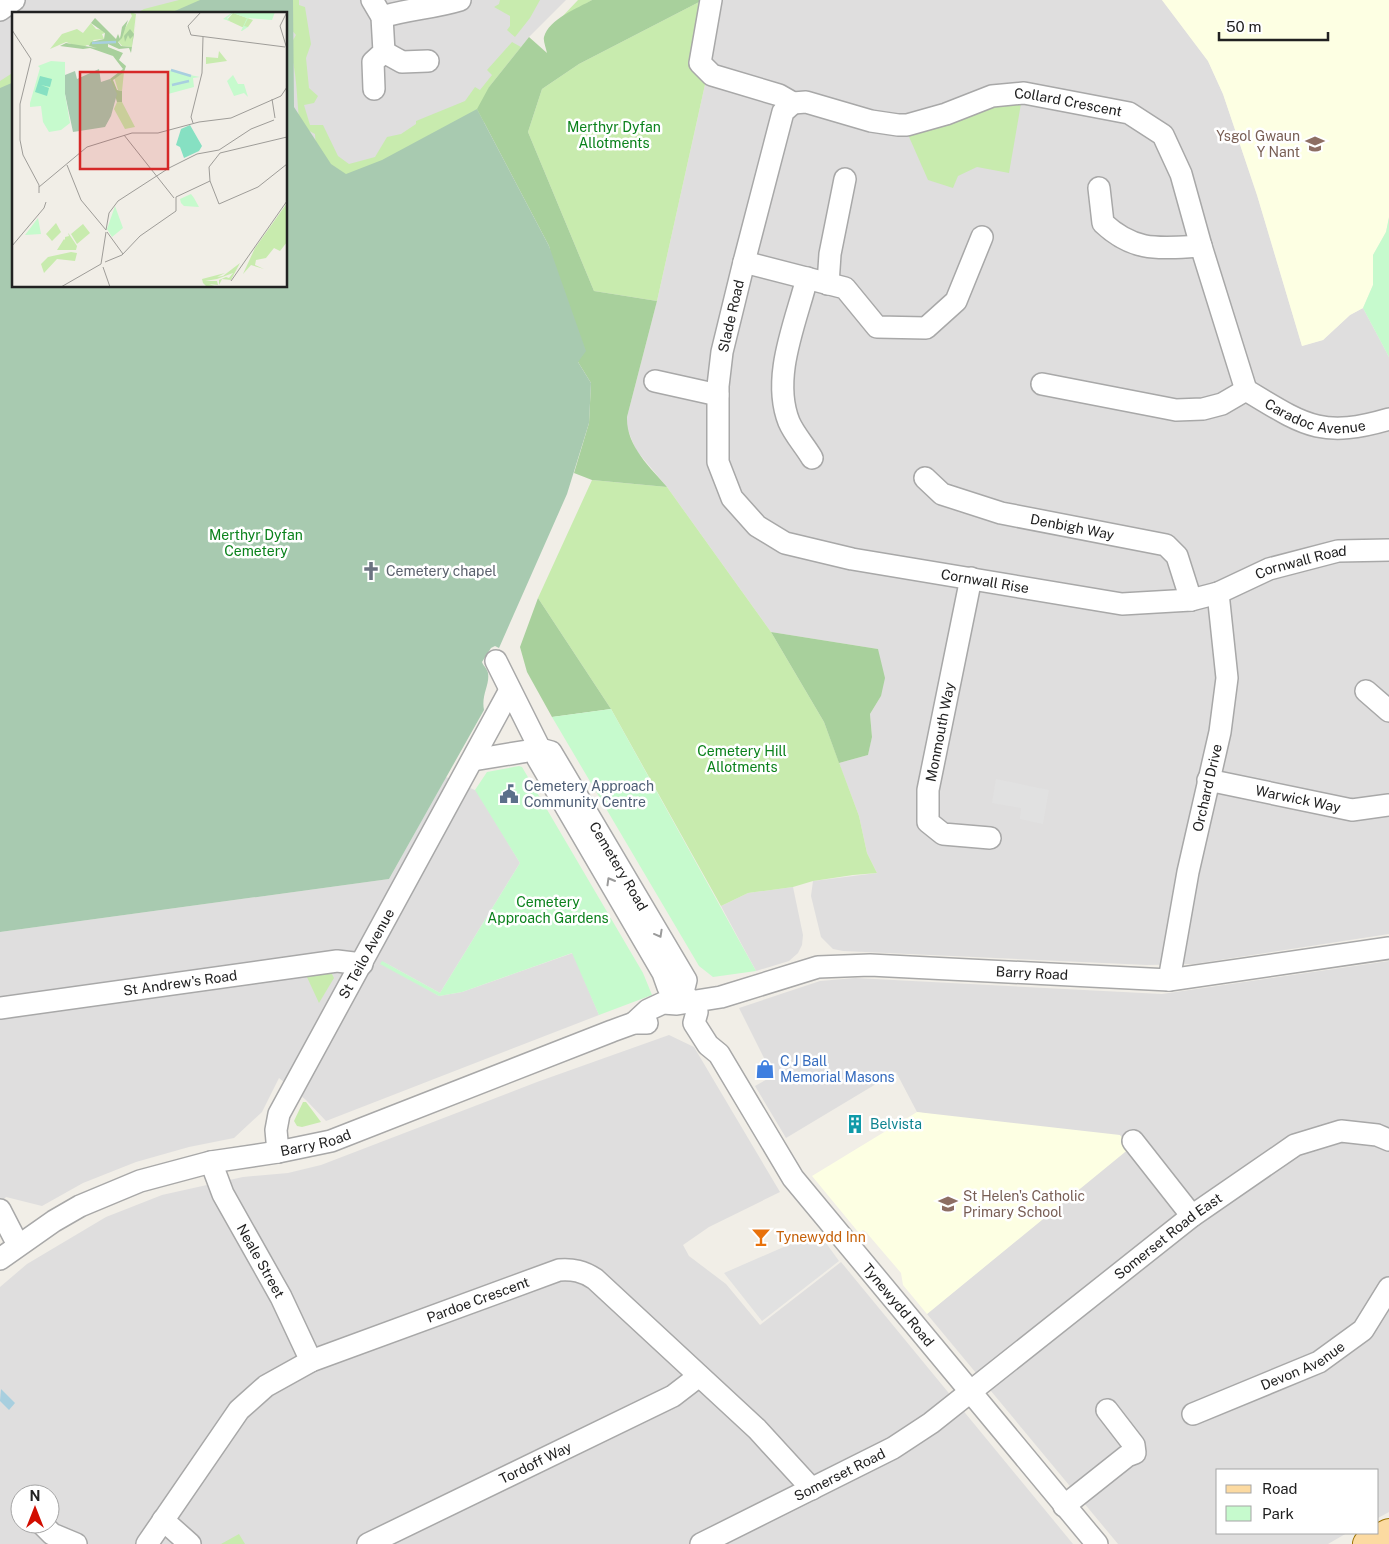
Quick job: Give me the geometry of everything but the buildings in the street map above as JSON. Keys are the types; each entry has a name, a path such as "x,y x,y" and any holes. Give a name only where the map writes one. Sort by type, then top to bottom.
{"main road":[{"path":"1367,1544 1389,1532"}],"street":[{"path":"0,10 14,0"},
{"path":"384,52 377,8 411,9 438,6 460,0"},
{"name":"Collard Crescent","path":"711,0 700,63 712,75 779,95 792,103 806,102 871,121 907,126 946,114 992,96 1024,93 1129,113 1163,135 1181,174 1200,246 1246,390"},
{"path":"384,52 402,62 428,61"},
{"path":"374,89 373,62 384,52"},
{"name":"Slade Road","path":"757,526 732,498 718,462 718,394 722,352 744,262 783,112 792,103"},
{"path":"828,284 830,254 846,179"},
{"path":"1099,188 1103,223 1119,238 1154,249 1200,246"},
{"path":"744,262 845,288 877,327 926,328 956,301 982,237"},
{"path":"808,278 786,360 782,392 789,422 812,458"},
{"path":"655,381 718,394"},
{"path":"1042,384 1176,410 1203,409 1222,404 1246,390"},
{"name":"Caradoc Avenue","path":"1246,390 1299,422 1327,429 1359,428 1389,419"},
{"name":"Denbigh Way","path":"925,478 942,494 1001,513 1166,545 1177,556 1191,600"},
{"name":"Cornwall Rise","path":"757,526 785,543 843,557 1122,604 1191,600 1218,594"},
{"name":"Cornwall Road","path":"1218,594 1269,569 1338,551 1389,550"},
{"name":"Monmouth Way","path":"971,578 928,790 928,822 943,834 990,838"},
{"name":"Orchard Drive","path":"1170,980 1184,891 1220,732 1227,678 1218,594"},
{"name":"Cemetery Road","path":"496,661 540,749 538,759 663,973 668,987 687,1002"},
{"name":"St Teilo Avenue","path":"278,1152 276,1130 279,1114 474,760 510,690"},
{"path":"1366,691 1389,711"},
{"path":"474,760 540,749"},
{"name":"Warwick Way","path":"1208,780 1352,810 1389,805"},
{"name":"Barry Road","path":"0,1259 54,1221 112,1192 162,1174 211,1162 278,1152 331,1140 634,1023 655,1006 663,1003 721,997 828,965 870,965 1170,980 1389,948"},
{"name":"St Andrew's Road","path":"0,1008 337,960 362,964"},
{"name":"Tynewydd Road","path":"687,1002 694,1022 708,1045 719,1054 793,1178 1097,1544"},
{"name":"Somerset Road East","path":"970,1392 1192,1216 1295,1145 1341,1131 1377,1135 1389,1140"},
{"path":"1132,1141 1192,1216"},
{"name":"Neale Street","path":"211,1162 223,1194 281,1297 311,1361"},
{"path":"0,1210 18,1245"},
{"name":"Pardoe Crescent","path":"147,1544 240,1410 266,1386 311,1361 559,1270 572,1269 585,1272 595,1279 757,1430 812,1489"},
{"name":"Devon Avenue","path":"1193,1414 1319,1362 1363,1330 1389,1288"},
{"name":"Tordoff Way","path":"368,1544 672,1396 699,1376"},
{"name":"Somerset Road","path":"701,1544 893,1448 931,1423 970,1392"},
{"path":"1064,1506 1127,1456 1135,1453 1134,1445 1106,1410"},
{"path":"163,1520 190,1544"},
{"path":"52,1534 76,1544"}],"shaded area":[{"path":"0,0 200,0 173,12 12,12 12,83 0,88"},
{"path":"293,0 566,0 529,37 489,87 477,109 346,174 331,164 293,107"},
{"path":"703,0 1162,0 1208,61 1223,94 1257,195 1302,346 1323,340 1350,315 1363,308 1389,357 1389,934 1194,964 1147,965 843,951 833,949 821,937 811,896 813,881 877,873 867,853 859,816 839,763 868,755 872,736 870,714 881,696 878,649 771,632 667,487 636,450 627,428 627,417 657,301 706,80"},
{"name":"Ysgol Gwaun Y Nant","path":"1162,0 1389,0 1389,218 1386,232 1373,255 1373,285 1363,308 1350,315 1323,340 1302,346 1257,195 1223,94 1208,61"},
{"path":"446,777 477,791 520,863 440,993 382,961 439,996 462,992 573,953 599,1015 326,1121 306,1100 279,1078 262,1112 234,1138 189,1147 136,1162 83,1183 42,1206 6,1197 0,1203 0,932 389,879"},
{"path":"996,779 1049,790 1043,824 1020,819 1021,808 992,803"},
{"path":"793,887 803,935 802,945 798,953 789,961 756,971 721,906 748,893"},
{"path":"1389,961 1389,1512 1379,1517 1379,1469 1216,1469 1216,1534 1345,1534 1328,1544 1118,1544 927,1314 1129,1148 917,1112 896,1072 786,1138 755,1086 773,1076 739,1008 820,981 855,978 1162,994"},
{"path":"669,1035 694,1047 780,1192 709,1227 683,1245 689,1256 726,1284 760,1325 841,1262 1073,1544 0,1544 0,1287 27,1264 106,1217 162,1195 243,1177 288,1173 321,1165 537,1082"},
{"name":"St Helen's Catholic Primary School","path":"917,1112 1120,1135 1130,1148 927,1314 903,1285 901,1273 866,1232 863,1230 859,1233 812,1176"},
{"path":"818,1232 839,1261 762,1321 724,1273"}],"green space":[{"path":"179,0 204,0 183,12 139,12"},
{"name":"Merthyr Dyfan Cemetery","path":"200,0 293,0 294,107 331,164 346,174 382,160 477,109 549,246 586,351 578,362 591,383 589,423 567,494 499,648 495,646 491,648 482,662 488,671 488,682 483,705 484,710 389,879 0,932 0,88 12,83 12,288 288,288 288,12 173,12"},
{"path":"289,0 299,0 299,5 305,7 311,44 306,58 309,88 318,96 314,103 304,105 310,125 323,125 338,156 349,164 375,157 387,137 401,134 416,124 416,121 465,101 475,87 480,90 492,75 487,70 512,42 521,47 489,87 484,122 346,180 316,150 315,134 300,126 295,76 289,47 296,35 290,28"},
{"path":"500,0 540,0 530,18 515,37 507,30 510,26 510,16 494,7 499,4"},
{"path":"578,0 592,0 559,20"},
{"path":"592,0 703,0 579,64 542,89 528,132 594,291 657,301 627,417 630,437 635,447 667,487 592,480 574,473 589,423 591,383 578,362 549,246 477,109 489,87 529,37 547,53 544,37 552,25 558,19"},
{"name":"Merthyr Dyfan Allotments","path":"703,0 706,80 657,301 594,291 528,132 542,89 579,64"},
{"path":"12,73 12,98 0,102 0,81"},
{"path":"1022,98 1009,173 977,167 958,176 953,188 928,180 906,130"},
{"path":"1389,217 1389,357 1363,308 1373,285 1373,255 1386,232"},
{"name":"Cemetery Hill Allotments","path":"592,480 667,487 771,632 824,722 859,816 867,853 877,873 813,881 793,887 748,893 721,906 611,709 538,598"},
{"path":"538,598 611,709 552,717 527,672 520,647"},
{"path":"771,632 878,649 885,678 881,696 870,714 872,737 868,755 839,763 824,722"},
{"name":"Cemetery Approach Gardens","path":"611,709 756,971 713,977 699,966 552,717"},
{"name":"Cemetery Approach Gardens","path":"522,767 643,973 652,995 599,1015 572,953 462,992 439,996 380,964 382,961 440,993 520,863 475,790 487,772"},
{"path":"330,970 334,978 319,1003 306,975"},
{"path":"303,1102 306,1102 321,1122 302,1127 297,1126 294,1121"},
{"path":"239,1534 245,1544 221,1544"}],"water":[{"path":"1,1389 15,1403 9,1410 0,1401"}],"place":[{"name":"Ysgol Gwaun Y Nant","path":"1315,144"},
{"name":"Cemetery chapel","path":"371,571"},
{"name":"Cemetery Approach Community Centre","path":"509,794"},
{"name":"C J Ball Memorial Masons","path":"765,1069"},
{"name":"Belvista","path":"855,1124"},
{"name":"St Helen's Catholic Primary School","path":"948,1204"},
{"name":"Tynewydd Inn","path":"761,1237"}]}
